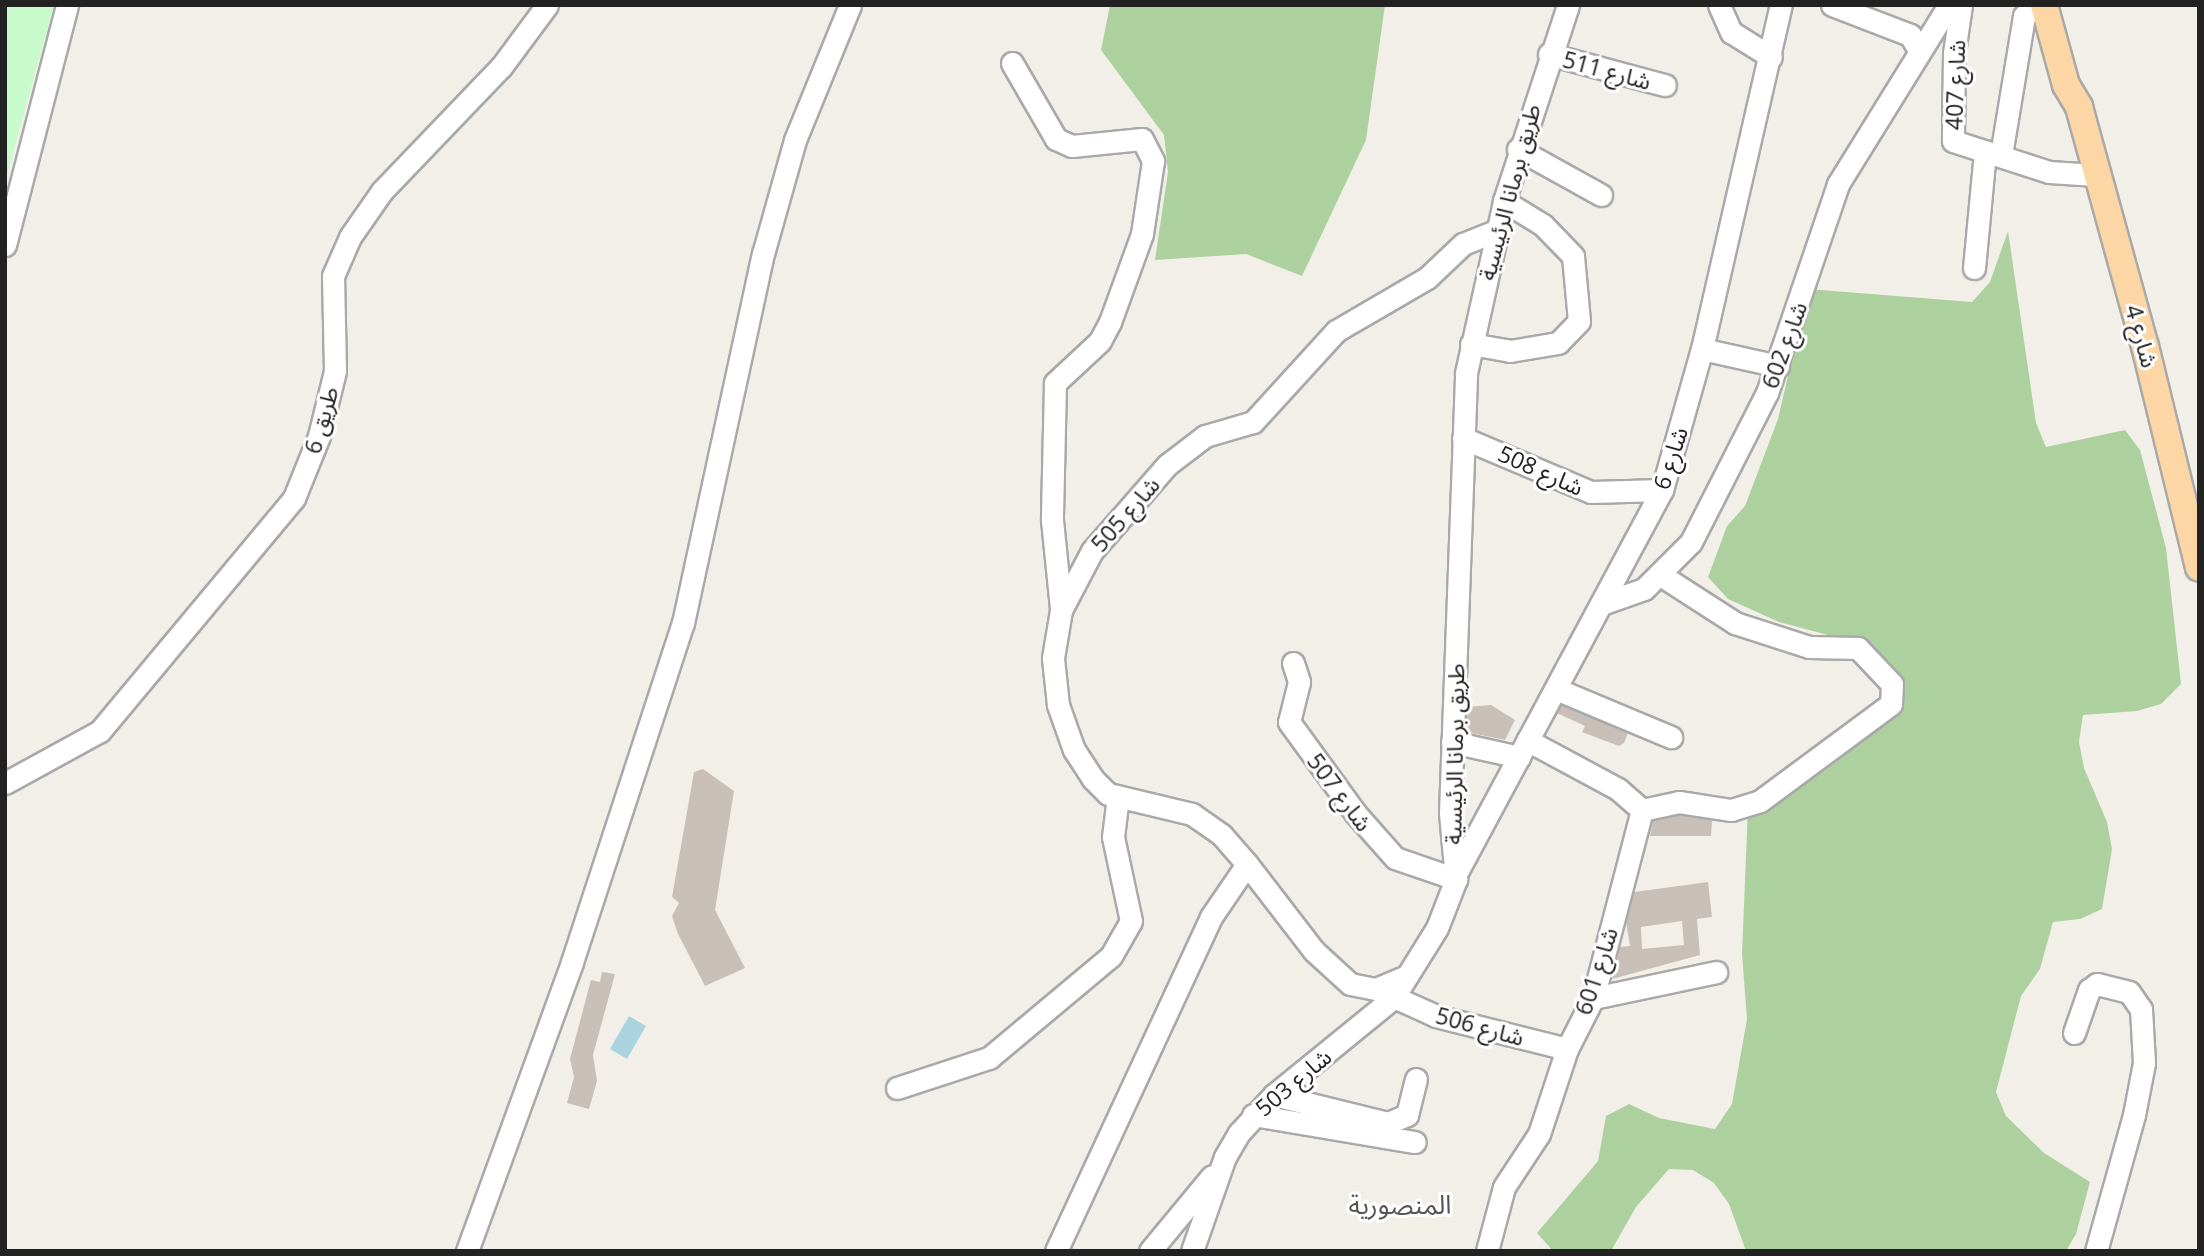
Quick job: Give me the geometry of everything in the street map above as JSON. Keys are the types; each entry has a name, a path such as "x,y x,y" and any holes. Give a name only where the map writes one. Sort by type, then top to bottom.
{"main road":[{"name":"شارع 4","path":"2044,5 2066,85 2079,107 2145,346 2199,568"},
{"name":"شارع 4","path":"2062,5 2082,77 2079,107"}],"street":[{"path":"5,245 67,5"},
{"name":"طريق 6","path":"5,783 100,731 293,498 319,436 335,371 333,276 350,237 382,191 501,67 547,5"},
{"path":"467,1251 667,675 706,526 751,301 777,202 796,140 850,5"},
{"name":"طريق برمانا الرئيسية","path":"1409,974 1437,929 1457,875 1450,813 1463,438 1471,344 1518,149 1568,5"},
{"path":"1719,5 1731,32 1771,57"},
{"name":"شارع 6","path":"1457,875 1662,490 1702,348 1781,5"},
{"path":"1832,5 1910,35 1919,50"},
{"name":"شارع 602","path":"1604,603 1624,600 1662,576 1691,542 1779,366 1825,211 1846,167 1903,85 1919,50 1949,5"},
{"name":"شارع 407","path":"1961,5 1950,133 1958,145 2063,175 2096,175"},
{"path":"1974,268 1993,153 2024,16 2036,5"},
{"name":"شارع 511","path":"1549,54 1665,85"},
{"path":"1012,63 1056,139 1073,146 1142,139 1153,161 1142,234 1110,322 1100,341 1055,383 1052,520 1061,610"},
{"path":"1518,149 1601,195"},
{"path":"1471,344 1510,351 1558,344 1579,321 1573,256 1543,225 1504,201"},
{"name":"شارع 505","path":"1247,864 1222,835 1192,814 1118,796 1093,779 1065,729 1053,670 1061,610 1092,551 1167,465 1205,436 1253,422 1336,331 1417,285 1463,244 1497,230"},
{"path":"1702,348 1779,366"},
{"name":"شارع 508","path":"1463,438 1591,492 1662,490"},
{"path":"1452,742 1523,749 1618,789 1642,810 1679,802 1731,810 1760,801 1891,704 1892,684 1858,648 1809,647 1735,623 1662,576"},
{"name":"شارع 507","path":"1293,663 1300,682 1289,722 1356,814 1395,858 1457,875"},
{"path":"1556,689 1671,737"},
{"path":"897,1088 997,1053 1111,956 1131,921 1113,837 1118,796"},
{"name":"شارع 601","path":"1487,1251 1504,1187 1539,1135 1567,1049 1592,998 1642,810"},
{"path":"1450,813 1487,817"},
{"path":"1056,1251 1212,916 1247,864 1314,951 1350,984 1376,989 1409,974"},
{"path":"1592,998 1716,972"},
{"name":"شارع 503","path":"1192,1251 1225,1157 1253,1115 1394,997 1409,974"},
{"path":"2074,1033 2089,990 2096,984 2129,992 2141,1009 2144,1063 2134,1115 2096,1251"},
{"name":"شارع 506","path":"1394,997 1436,1016 1567,1049"},
{"path":"1274,1095 1388,1123 1406,1115 1416,1079"},
{"path":"1253,1115 1415,1142"},
{"path":"1150,1251 1178,1222 1225,1157"}],"green space":[{"path":"5,5 54,5 5,182"},
{"path":"1110,5 1385,5 1366,140 1302,276 1246,254 1155,260 1168,172 1164,135 1101,50"},
{"path":"2008,231 2036,423 2046,447 2125,430 2140,450 2166,548 2181,684 2161,704 2137,711 2083,715 2079,742 2084,768 2107,822 2112,849 2102,909 2080,919 2053,922 2040,969 2021,996 1996,1092 2006,1116 2044,1153 2090,1182 2076,1234 2066,1251 1746,1251 1729,1204 1714,1183 1693,1170 1669,1169 1636,1207 1611,1251 1553,1251 1537,1233 1598,1161 1606,1116 1629,1104 1659,1118 1715,1129 1732,1104 1747,1019 1742,954 1748,807 1875,722 1894,678 1881,657 1858,643 1779,622 1728,599 1708,577 1727,526 1745,506 1778,419 1808,289 1972,302 1990,282"}],"water":[{"path":"629,1016 646,1026 627,1059 610,1049"}],"building":[{"path":"1491,705 1515,720 1505,740 1466,732 1467,707"},
{"path":"1561,705 1628,733 1624,743 1619,746 1582,732 1585,726 1557,713"},
{"path":"703,769 734,791 715,910 745,968 705,986 678,934 672,916 679,903 672,897 694,772"},
{"path":"1679,815 1712,820 1711,836 1650,836 1653,821"},
{"path":"1708,882 1712,917 1697,919 1700,955 1612,979 1620,947 1630,946 1626,922 1634,892","holes":["1682,921 1684,945 1642,949 1641,927"]},
{"path":"602,972 615,974 593,1055 597,1081 589,1109 567,1103 574,1077 570,1059 591,980 600,982"}],"district":[{"name":"المنصورية","path":"1400,1205"}]}
